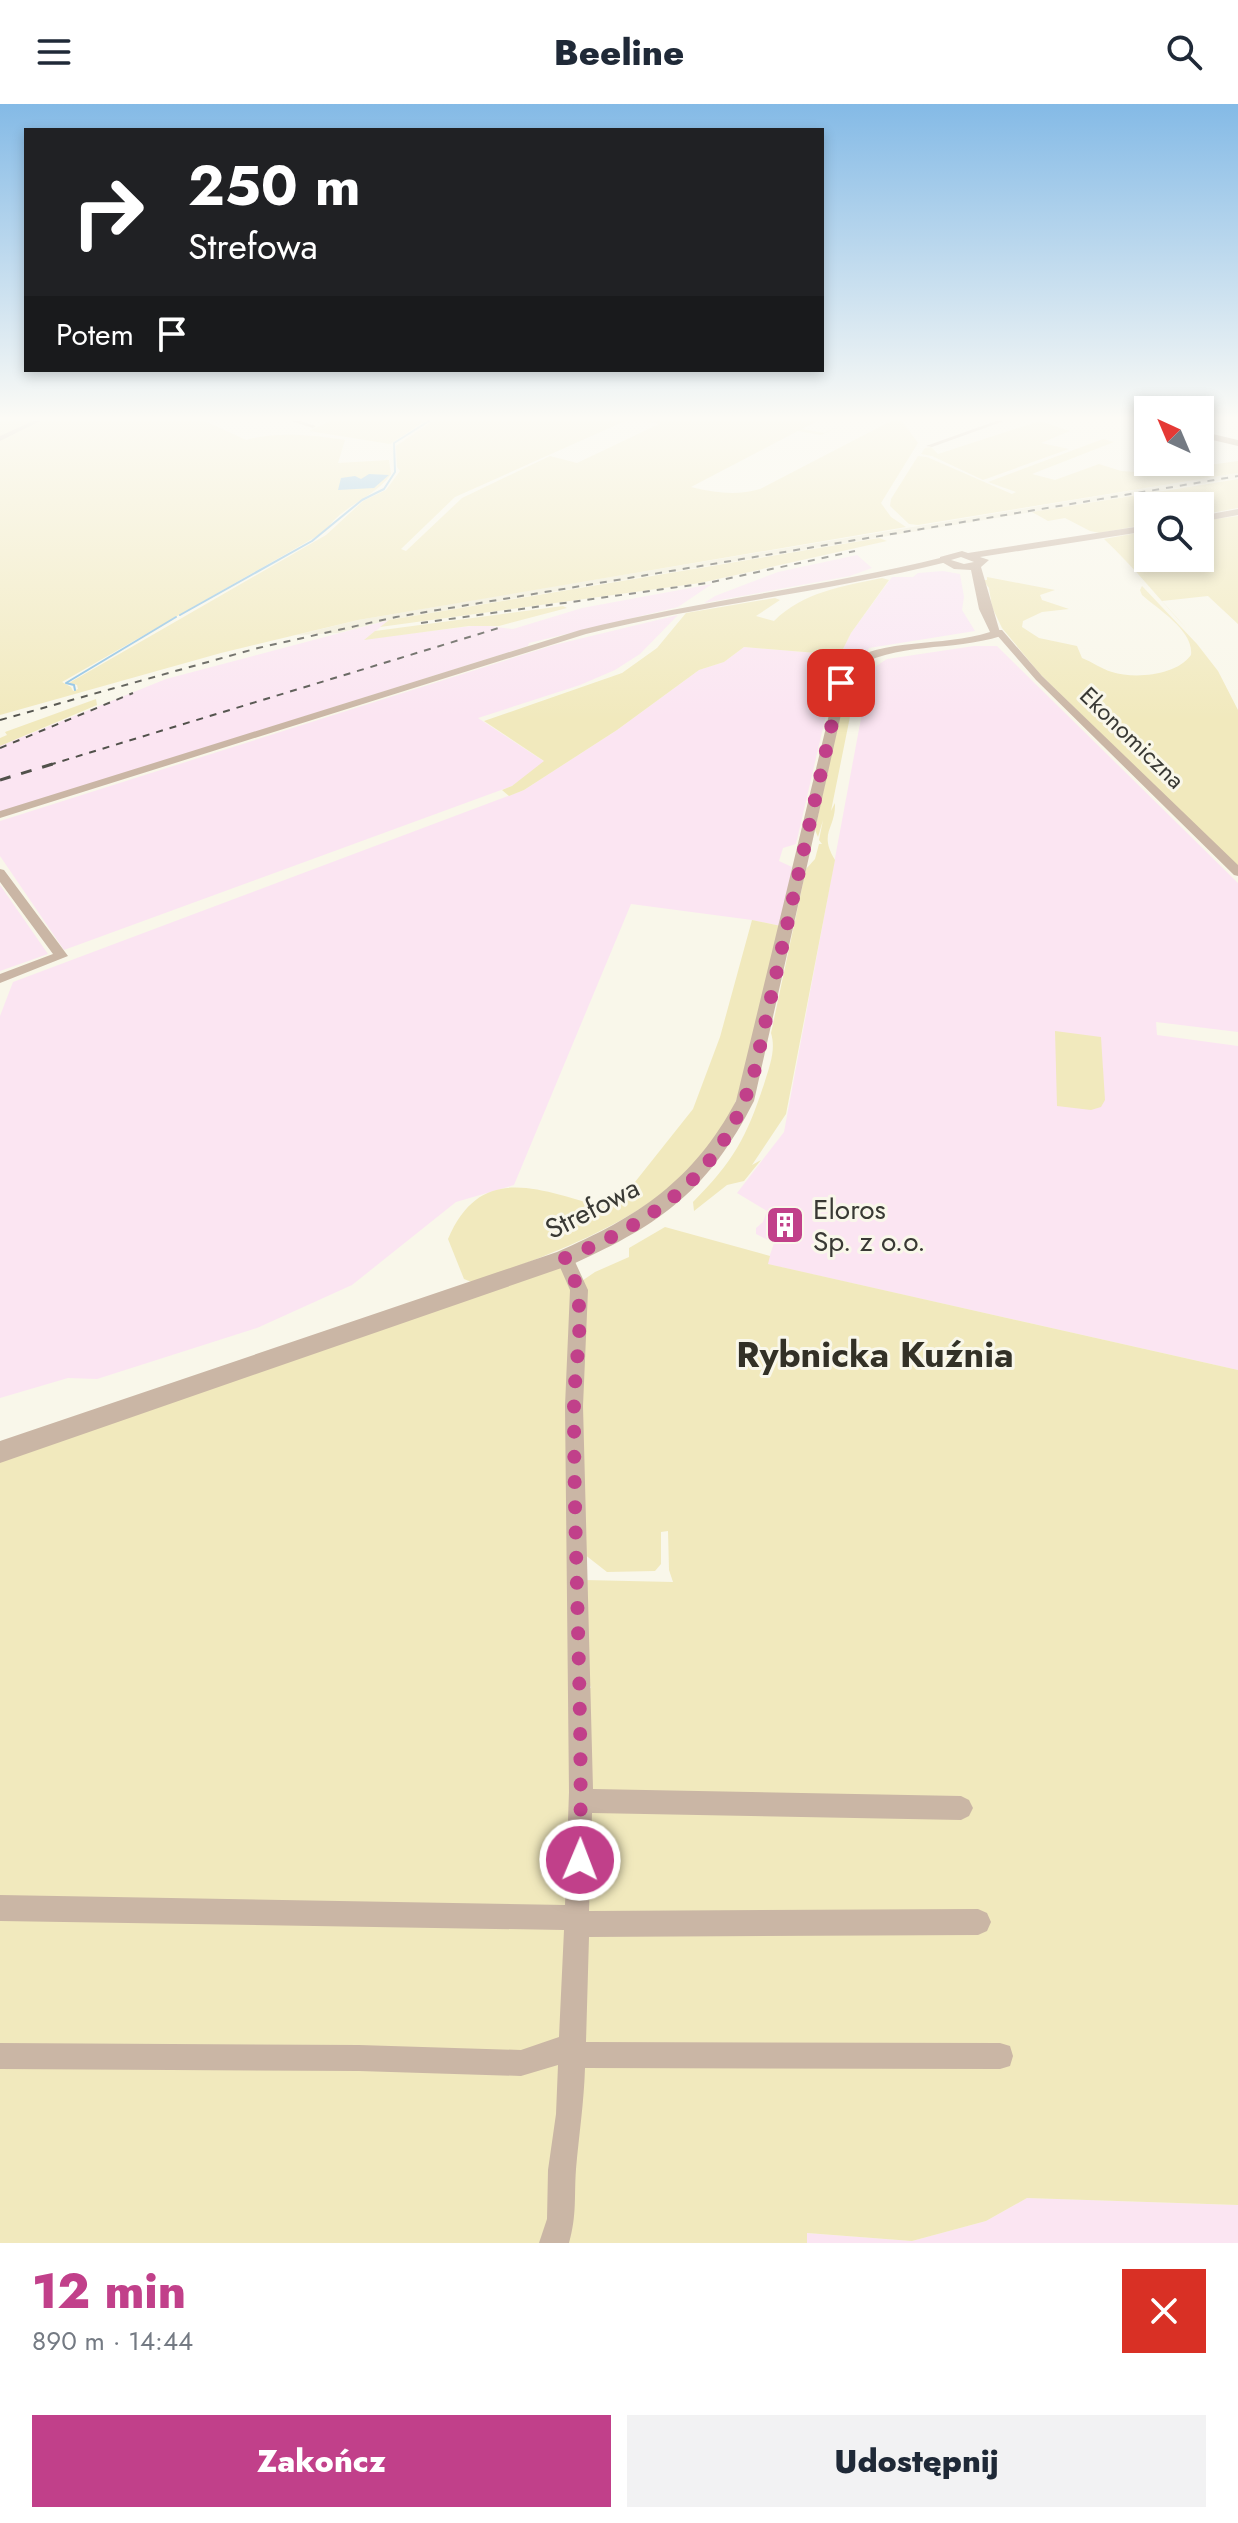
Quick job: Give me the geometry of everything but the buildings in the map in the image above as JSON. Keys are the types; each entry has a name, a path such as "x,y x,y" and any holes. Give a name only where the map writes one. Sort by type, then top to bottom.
{"street":[{"path":"0,815 583,632 653,615 910,569 976,561 1018,550 1134,530"},
{"path":"952,564 952,554 976,561"},
{"name":"Ekonomiczna","path":"976,561 978,586 988,615 1009,645 1238,872"},
{"name":"Ekonomiczna","path":"952,564 968,571 978,586"},
{"path":"976,639 999,632"},
{"path":"976,639 1009,645"},
{"name":"Strefowa","path":"0,1452 565,1258 615,1236 663,1206 703,1170 734,1126 755,1069 845,668 858,660 884,652 976,639"},
{"path":"0,873 61,956 0,979"},
{"path":"554,2243 561,2219 562,2170 570,2114 581,1801 574,1406 579,1290 565,1258"},
{"path":"581,1801 961,1808"},
{"path":"0,1908 578,1921 978,1922"},
{"path":"0,2056 521,2063 570,2051 1000,2056"}],"shaded area":[{"path":"0,521 333,521 326,531 62,682 73,691 78,689 77,685 69,683 326,535 341,521 430,521 401,549 406,551 438,521 897,521 906,527 358,620 221,653 0,715"},
{"path":"906,521 944,521 918,525"},
{"path":"949,521 979,521 389,620 338,633 297,635 358,620"},
{"path":"1070,521 1134,521 1134,527 1100,533"},
{"path":"1214,521 1238,521 1238,624 1208,596 1162,601 1187,629 1136,572 1214,572"},
{"path":"1134,534 1134,570 1104,539"},
{"path":"879,538 887,541 700,583 380,627 389,620"},
{"path":"857,555 872,568 850,576 704,603 778,572"},
{"path":"943,571 960,574 964,597 962,610 975,631 869,648 867,653 840,655 851,633 892,577 913,577 918,573"},
{"path":"987,577 1055,590 1040,595 1042,600 1069,609 1042,612 1023,621 1022,627 1039,638 1077,646 1082,658 1112,672 1154,674 1175,668 1191,655 1181,629 1142,595 1142,586 1197,644 1218,671 1238,710 1238,867 1040,674 1002,628 992,607 989,588 983,580"},
{"path":"882,578 889,580 851,633 840,655 744,647 724,662 699,670 617,730 524,790 509,796 502,790 544,761 484,721 622,673 657,648 686,613 775,598 780,600 756,616 774,621 785,611 811,597 838,587"},
{"path":"712,584 678,607 529,643 528,646 0,812 0,746 166,679 389,620 366,639 480,625 513,629 582,608"},
{"path":"563,606 567,608 499,626 469,626 364,640 375,631"},
{"path":"678,615 640,654 615,670 580,685 478,718 545,762 512,786 64,950 0,856 0,821 554,645"},
{"path":"974,646 997,646 1238,883 1238,1032 1156,1022 1157,1035 1238,1046 1238,1370 767,1264 774,1243 756,1234 756,1228 763,1222 767,1211 737,1193 784,1132 870,670 887,659"},
{"path":"744,647 840,655 796,844 783,848 779,861 792,867 781,926 631,904 514,1185 456,1202 352,1285 257,1328 97,1379 68,1378 0,1398 0,1016 13,982 524,790 617,730 699,670 724,662"},
{"path":"860,667 831,811 835,803 828,843 835,860 786,1114 752,1165 761,1160 744,1181 727,1185 694,1211 693,1202 738,1147 769,1069 773,1051 771,1033 806,869 815,859 819,844 822,844 819,840 823,820 818,837 815,830 849,671 853,672 850,692 854,673"},
{"path":"96,699 97,705 0,746 0,738 7,735 5,732"},
{"path":"0,885 48,954 0,971"},
{"path":"752,920 781,926 739,1093 720,1132 694,1165 629,1216 591,1236 474,1283 464,1279 448,1239 462,1214 478,1198 496,1190 516,1188 538,1190 608,1208 635,1182 693,1109 720,1037"},
{"path":"1055,1031 1101,1037 1105,1100 1101,1107 1091,1110 1057,1106"},
{"path":"665,1227 770,1256 768,1264 1238,1370 1238,2205 1027,2198 986,2221 912,2241 807,2233 807,2243 0,2243 0,1458 563,1266 573,1287 595,1272 629,1257 629,1248","holes":["668,1531 669,1570 673,1582 584,1580 583,1667 591,1688 571,1688 576,1641 575,1581 572,1580 576,1570 576,1554 584,1554 607,1572 655,1571 661,1564 661,1532"]},
{"path":"1027,2198 1238,2205 1238,2243 807,2243 806,2233 912,2241 986,2221"}],"waterway":[{"path":"180,615 312,541 337,521"},
{"path":"75,690 74,685 66,683 176,617"}],"railway":[{"path":"0,720 258,648 396,617 970,521"},
{"path":"421,623 707,583 855,551"},
{"path":"49,765 502,627"},
{"path":"0,748 133,693"},
{"path":"0,780 56,763"}],"place":[{"name":"Eloros Sp. z o.o.","path":"785,1225"}],"district":[{"name":"Rybnicka Kuźnia","path":"875,1354"}],"route":[{"path":"580,1860 579,1590 574,1406 579,1290 576,1277 565,1258 615,1236 663,1206 703,1170 734,1126 755,1069 841,683"}]}
